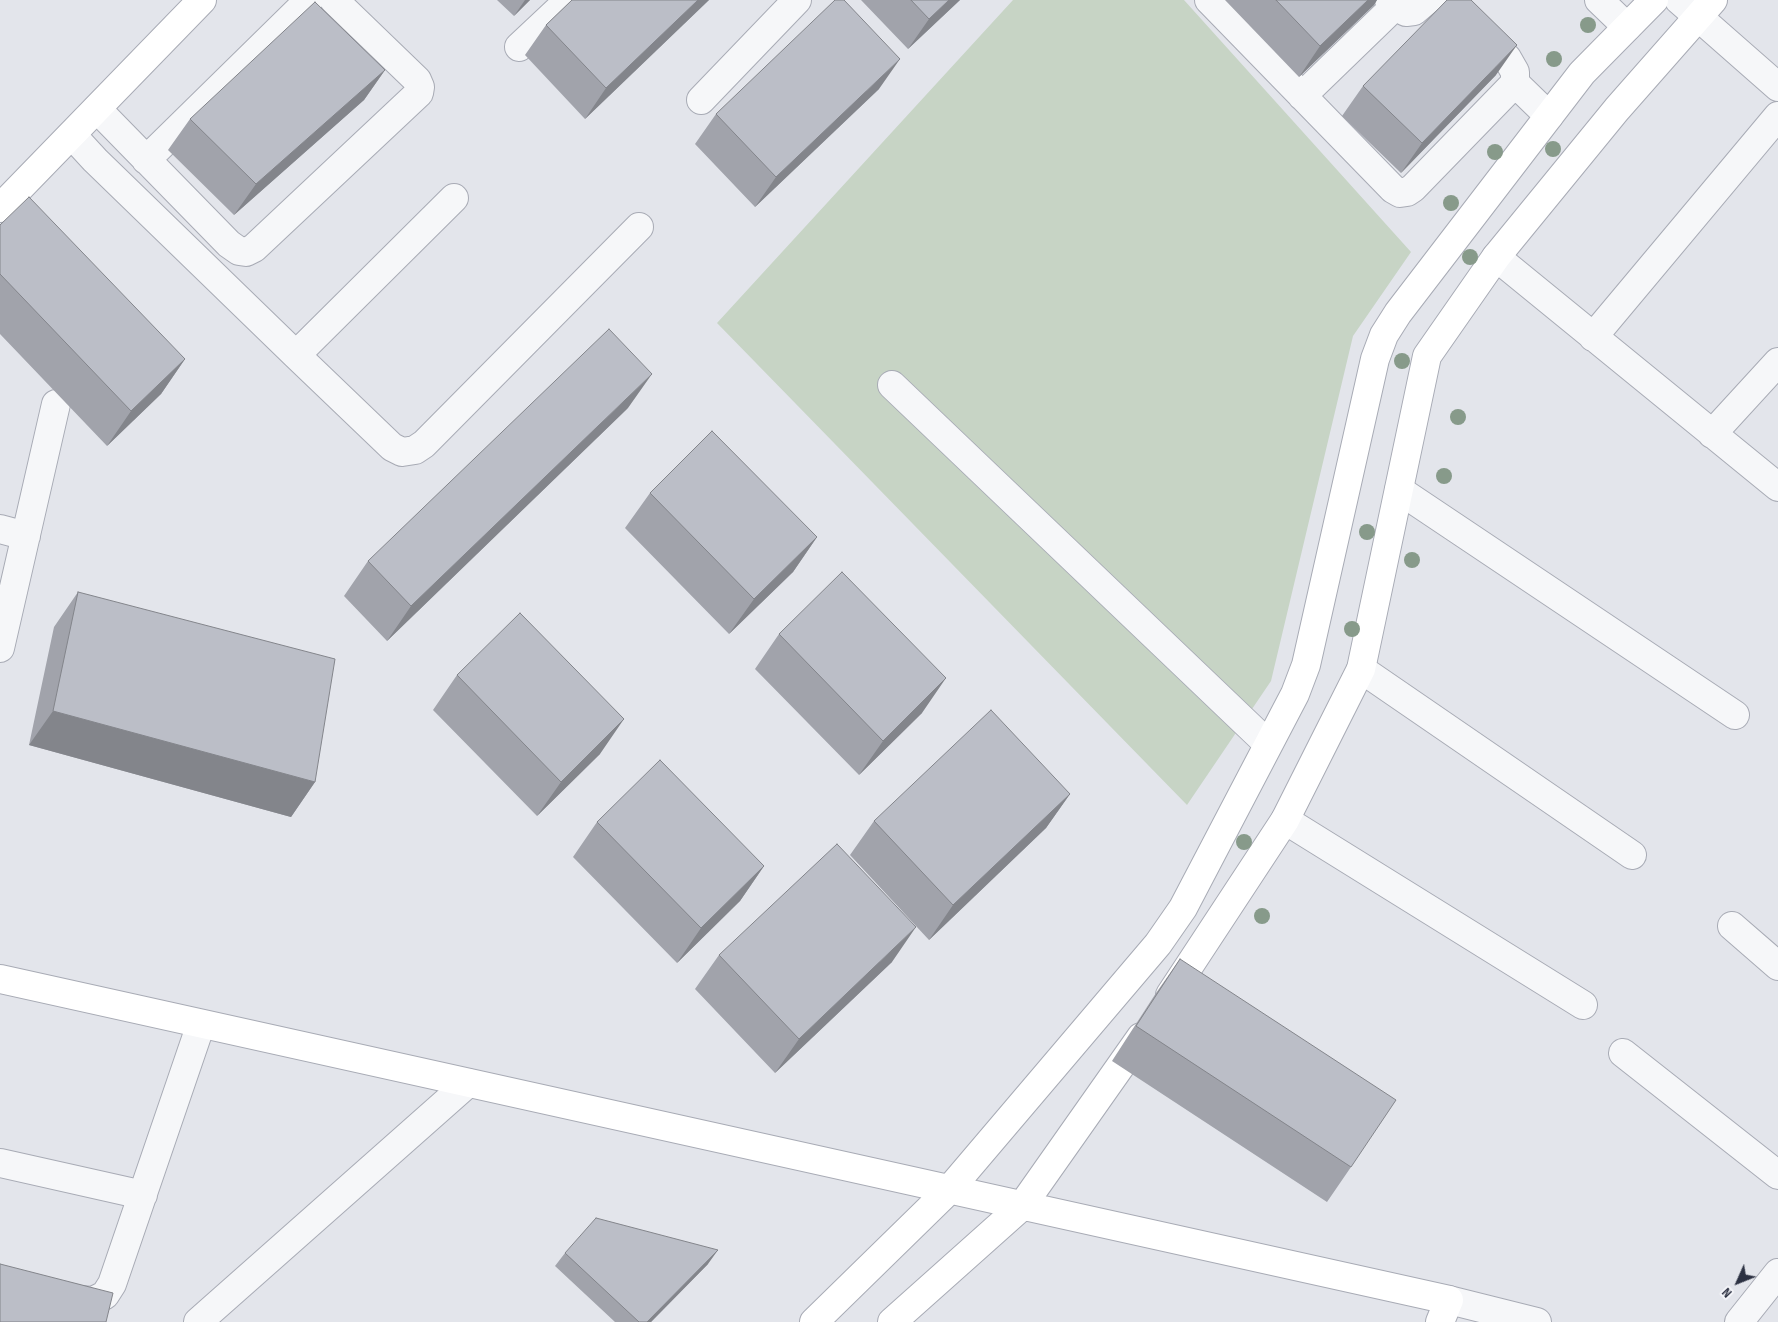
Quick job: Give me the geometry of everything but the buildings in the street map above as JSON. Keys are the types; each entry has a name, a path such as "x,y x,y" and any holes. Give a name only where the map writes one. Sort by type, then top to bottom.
{"street":[{"path":"0,208 202,0"},
{"path":"146,160 309,0"},
{"path":"97,109 229,244 239,251 246,252 254,248 419,93 420,87 417,80 334,0"},
{"path":"519,47 569,0"},
{"path":"701,100 797,0"},
{"path":"1209,0 1393,189 1400,193 1407,192 1413,188 1515,83 1515,72 1507,58 1448,0"},
{"path":"1302,96 1392,3 1406,12 1414,11 1427,0"},
{"path":"1599,0 1627,27"},
{"path":"814,1322 949,1190 1158,944 1183,908 1295,694 1306,665 1375,359 1384,335 1398,313 1582,72 1654,0"},
{"path":"892,1322 1022,1206 1191,966 1285,820 1362,669 1427,356 1496,257 1618,109 1696,6 1778,87"},
{"path":"1515,83 1549,116"},
{"path":"1593,337 1778,116"},
{"path":"72,135 94,160 296,355 392,447 402,452 415,450 424,444 639,227"},
{"path":"296,355 454,198"},
{"path":"1496,257 1778,487"},
{"path":"1712,434 1778,362"},
{"path":"892,385 1268,744"},
{"path":"0,648 56,404"},
{"path":"1399,490 1735,715"},
{"path":"0,529 26,536"},
{"path":"1362,669 1632,855"},
{"path":"1285,820 1584,1005"},
{"path":"1732,926 1778,966"},
{"path":"0,979 1022,1206 1445,1311 1537,1322"},
{"path":"0,1284 80,1300 93,1301 105,1295 112,1284 201,1024"},
{"path":"1623,1053 1778,1176"},
{"path":"198,1322 468,1083"},
{"path":"0,1163 143,1195"},
{"path":"1739,1322 1776,1278"}],"green space":[{"path":"1013,0 1184,0 1411,252 1353,336 1271,681 1187,805 717,323"}]}
